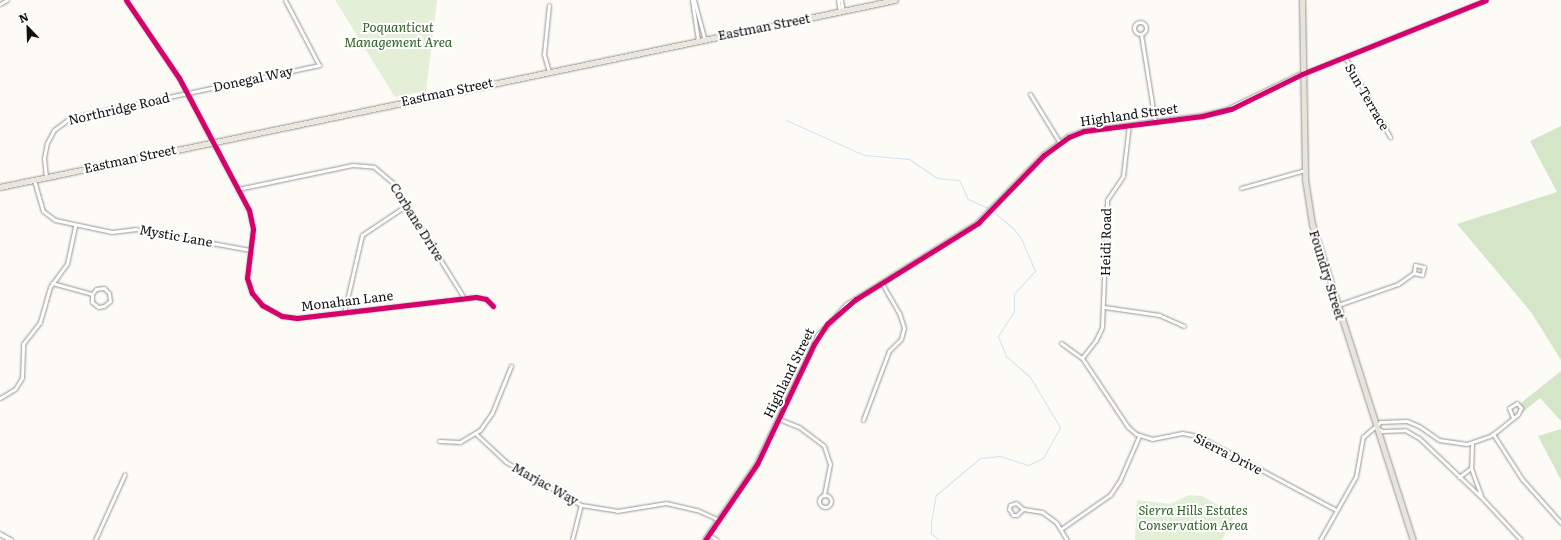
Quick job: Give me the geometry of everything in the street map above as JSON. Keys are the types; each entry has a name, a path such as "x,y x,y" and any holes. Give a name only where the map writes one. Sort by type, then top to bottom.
{"highway":[{"name":"Foundry Street","path":"1302,0 1302,74 1305,170 1313,230 1375,427 1413,540"}],"main road":[{"name":"Eastman Street","path":"0,187 704,38 895,0"}],"street":[{"path":"0,4 7,0"},
{"name":"Monahan Lane","path":"126,0 187,93 251,216 253,229 247,268 248,284 257,301 268,309 282,316 297,318 464,298 484,298 493,306"},
{"name":"Donegal Way","path":"187,93 319,65 286,0"},
{"path":"693,0 704,38"},
{"path":"693,0 698,40"},
{"path":"839,0 841,11"},
{"name":"Highland Street","path":"705,540 757,464 818,336 847,305 978,223 1044,155 1060,143 1084,131 1129,124 1202,116 1231,109 1302,74 1486,0"},
{"path":"549,5 544,54 549,72"},
{"path":"1142,34 1134,30 1135,25 1140,22 1147,27 1142,34 1155,121"},
{"name":"Sun Terrace","path":"1345,57 1390,137"},
{"name":"Northridge Road","path":"46,177 44,158 47,143 54,130 65,120 187,93"},
{"path":"1030,94 1060,143"},
{"name":"Heidi Road","path":"1082,358 1099,336 1104,307 1107,200 1123,176 1129,124"},
{"name":"Corbane Drive","path":"238,189 363,165 374,167 390,178 464,298"},
{"path":"1240,188 1305,170"},
{"name":"Mystic Lane","path":"34,180 45,213 52,219 112,232 135,229 250,250"},
{"path":"344,312 362,235 407,205"},
{"path":"0,398 15,389 22,378 23,344 40,322 52,283 67,264 75,225"},
{"path":"1336,305 1398,284 1414,272"},
{"path":"52,283 92,294"},
{"path":"863,420 885,360 891,347 900,339 904,328 899,313 882,284"},
{"path":"104,288 110,293 110,301 106,305 98,307 92,302 92,294 96,289 104,288"},
{"path":"1104,307 1159,315 1184,326"},
{"path":"1061,343 1082,358 1128,427 1139,436 1120,480 1110,495 1061,530"},
{"path":"439,440 456,442 476,434 489,418 511,366"},
{"path":"1320,540 1358,473 1363,437 1380,422 1389,420 1407,421 1448,443 1472,444 1493,434 1513,418 1521,410 1517,403 1509,408 1513,418"},
{"path":"779,419 799,427 824,446 830,464 824,495 819,502 825,507 831,501 824,495"},
{"path":"1389,420 1390,430"},
{"path":"1375,427 1382,431 1405,430 1419,438 1484,499 1521,540"},
{"name":"Marjac Way","path":"476,434 506,462 581,505 609,511 661,503 677,505 719,520"},
{"name":"Sierra Drive","path":"1139,436 1152,439 1182,434 1198,436 1336,510"},
{"path":"1493,434 1524,482 1561,523"},
{"path":"1472,444 1470,468 1484,499"},
{"path":"1459,477 1470,468"},
{"path":"95,540 125,474"},
{"path":"1022,509 1017,515 1013,515 1009,509 1010,505 1016,503 1022,509 1042,512 1061,530 1067,540"},
{"path":"572,540 581,505"},
{"path":"0,534 12,540"},
{"path":"709,535 716,540"}],"green space":[{"name":"Poquanticut Management Area","path":"335,0 437,0 426,91 395,97"},
{"path":"1561,126 1561,360 1531,312 1457,224 1557,192 1530,141"},
{"path":"1561,371 1561,421 1540,398 1522,413 1521,403"},
{"path":"1561,429 1561,480 1538,436"},
{"name":"Sierra Hills Estates Conservation Area","path":"1189,495 1202,496 1235,515 1222,540 1135,540 1137,500 1170,504"}],"waterway":[{"path":"786,120 864,155 909,159 937,178 959,180 968,199 988,208"},
{"path":"939,540 931,533 931,522 936,495 980,458 1000,456 1028,465 1043,458 1060,427 1030,377 1006,356 998,336 1014,311 1014,294 1035,271 1022,240 1014,229 995,213"}],"cycle path":[{"path":"126,0 179,78 249,210 253,229 247,278 252,293 262,305 282,316 297,318 476,297 486,299 493,306"},
{"path":"705,540 757,464 814,344 827,324 856,299 978,223 1044,155 1069,137 1084,131 1202,116 1231,109 1302,74 1486,0"}]}
